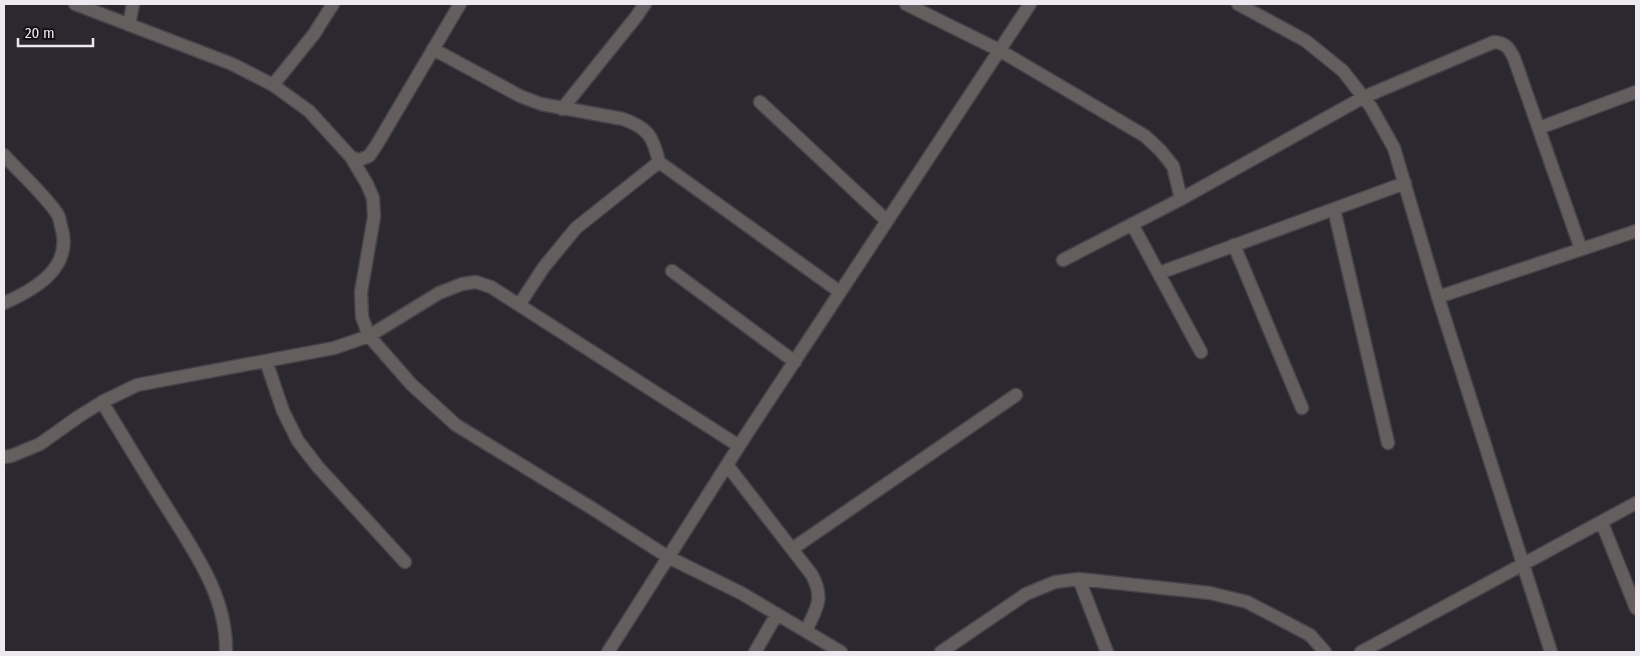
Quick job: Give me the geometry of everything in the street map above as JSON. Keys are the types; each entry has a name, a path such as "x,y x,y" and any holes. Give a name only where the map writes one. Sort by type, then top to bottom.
{"street":[{"path":"75,4 232,64 273,85 309,111 352,157 373,198 374,217 361,292 362,317 369,336 411,384 456,425 582,501 668,557 741,592 841,652"},
{"path":"129,25 133,4"},
{"path":"273,85 314,34 333,4"},
{"path":"352,157 359,160 369,156 460,4"},
{"path":"562,109 645,4"},
{"path":"906,4 999,50 1145,136 1173,166 1181,199"},
{"path":"608,652 840,292 1030,4"},
{"path":"1238,4 1306,41 1343,71 1364,97 1394,148 1438,296 1551,652"},
{"path":"1063,260 1181,199 1364,97 1494,42 1503,43 1510,49 1514,58 1581,249"},
{"path":"433,49 520,96 541,104 635,124 649,133 656,146 659,162 840,292"},
{"path":"1539,128 1636,92"},
{"path":"760,102 887,221"},
{"path":"4,155 58,216 64,236 62,258 48,278 22,295 4,303"},
{"path":"519,304 544,267 576,228 659,162"},
{"path":"1159,274 1405,183"},
{"path":"1334,209 1388,443"},
{"path":"1132,224 1201,352"},
{"path":"1438,296 1636,231"},
{"path":"1234,246 1302,408"},
{"path":"672,271 795,362"},
{"path":"4,457 40,444 102,402 138,385 334,348 369,336 440,293 462,284 476,282 491,287 519,304 740,446"},
{"path":"266,361 283,411 298,441 318,467 405,562"},
{"path":"792,549 1016,395"},
{"path":"102,402 207,572 221,607 227,636 226,652"},
{"path":"727,466 812,575 820,594 818,604 806,631"},
{"path":"1361,652 1523,566 1636,503"},
{"path":"1602,523 1636,608"},
{"path":"1079,580 1108,652"},
{"path":"941,652 1026,594 1055,582 1079,580 1210,593 1247,602 1310,635 1325,652"},
{"path":"755,652 777,614"}]}
